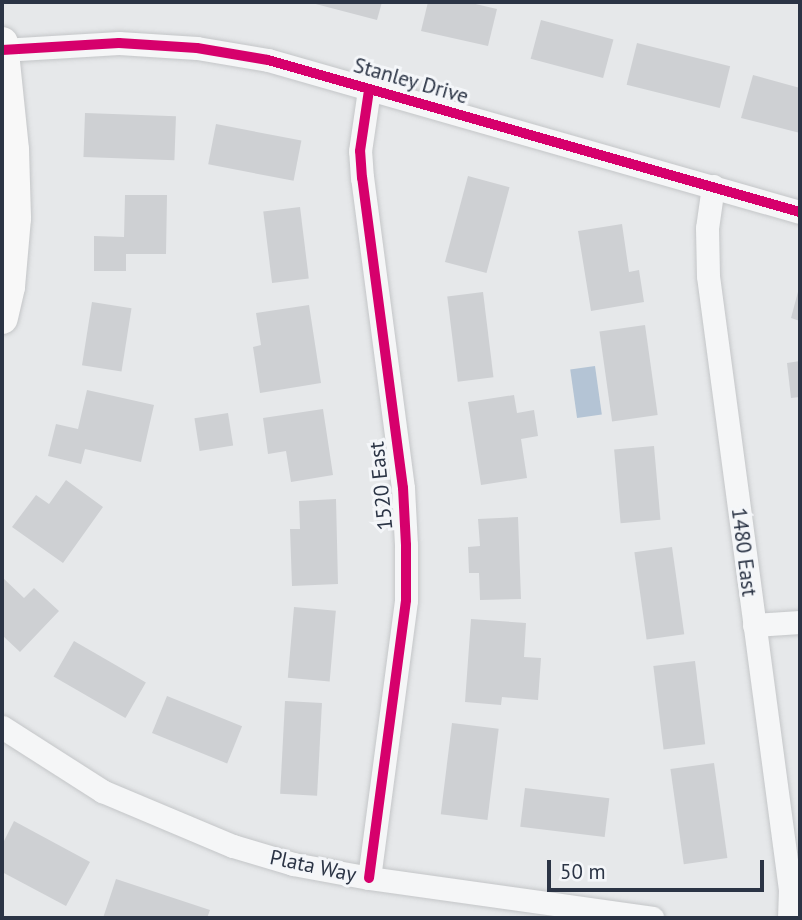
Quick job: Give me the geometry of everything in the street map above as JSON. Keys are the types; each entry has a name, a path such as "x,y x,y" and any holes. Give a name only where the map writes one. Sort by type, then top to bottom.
{"street":[{"path":"2,43 13,150 15,218 9,287 2,318"},
{"name":"Stanley Drive","path":"2,50 118,43 197,48 268,60 800,212"},
{"name":"1520 East","path":"369,90 360,151 403,488 406,600 369,878"},
{"name":"1480 East","path":"713,186 707,228 708,276 790,890 789,918"},
{"path":"754,625 800,622"},
{"name":"Plata Way","path":"2,727 102,791 233,846 293,864 369,878 652,918"}],"water":[{"path":"595,366 602,415 577,418 570,369"}],"building":[{"path":"308,2 382,2 377,20"},
{"path":"428,2 467,2 497,9 488,46 421,31"},
{"path":"541,20 613,39 603,78 531,59"},
{"path":"637,43 730,66 720,108 627,85"},
{"path":"753,75 800,88 800,133 741,118"},
{"path":"85,113 176,116 174,160 83,157"},
{"path":"216,124 301,141 294,181 208,164"},
{"path":"468,176 510,187 486,273 445,262"},
{"path":"125,195 167,195 166,254 126,254 126,271 94,271 94,236 124,237"},
{"path":"300,207 309,278 272,283 263,212"},
{"path":"622,224 629,272 639,270 644,302 591,311 578,231"},
{"path":"800,288 800,321 791,318"},
{"path":"483,292 493,377 458,382 447,296"},
{"path":"92,302 132,308 121,371 82,365"},
{"path":"309,305 321,383 260,393 253,347 261,345 256,313"},
{"path":"645,325 658,415 612,422 599,331"},
{"path":"800,361 800,397 791,398 787,363"},
{"path":"87,390 154,405 141,462 85,449 81,464 48,456 56,424 78,429"},
{"path":"514,395 517,413 534,410 538,436 521,439 527,478 481,485 468,402"},
{"path":"323,409 333,475 291,482 286,451 268,454 263,418"},
{"path":"228,413 233,446 200,451 194,418"},
{"path":"654,446 660,520 621,523 614,449"},
{"path":"66,480 103,507 63,563 12,527 36,495 49,504"},
{"path":"336,499 338,584 292,586 290,529 300,529 299,501"},
{"path":"518,517 521,599 480,600 479,573 469,573 468,547 480,546 478,519"},
{"path":"672,547 684,634 647,639 634,552"},
{"path":"2,577 24,598 34,588 59,611 20,652 2,635"},
{"path":"294,607 336,611 330,681 288,678"},
{"path":"471,619 526,623 524,657 541,658 538,700 502,697 501,705 465,702"},
{"path":"74,641 146,682 125,718 54,677"},
{"path":"695,661 705,744 664,749 653,666"},
{"path":"167,696 242,726 227,763 152,733"},
{"path":"285,701 322,703 317,796 280,794"},
{"path":"452,723 499,729 487,820 441,814"},
{"path":"714,763 727,858 684,864 670,769"},
{"path":"525,788 609,798 605,837 520,827"},
{"path":"14,821 90,862 66,906 2,872 2,845"},
{"path":"116,879 210,910 207,918 103,918"}],"cycle path":[{"path":"2,50 119,43 197,48 268,60 800,212"},
{"path":"369,90 360,151 403,488 406,600 369,878"}]}
